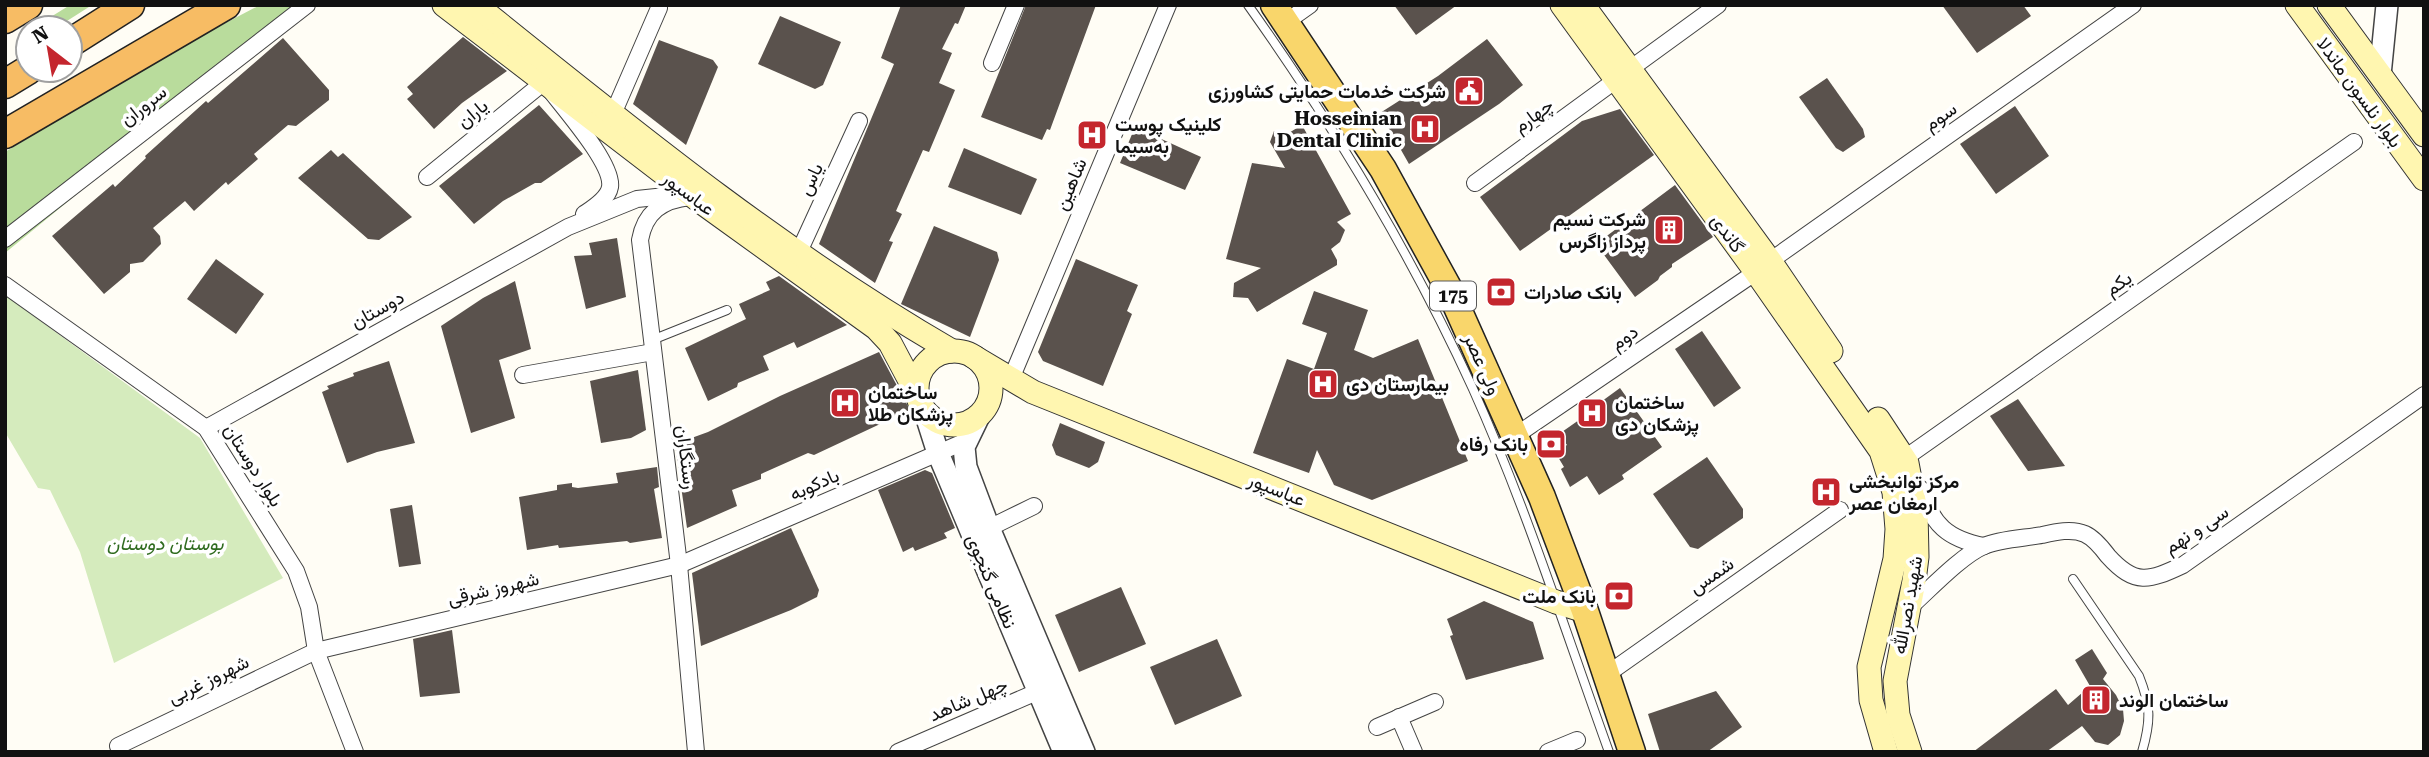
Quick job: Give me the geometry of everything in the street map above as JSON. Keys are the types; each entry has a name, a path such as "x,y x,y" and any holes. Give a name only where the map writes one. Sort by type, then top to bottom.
{"highway":[{"path":"5,11 20,5"},
{"path":"5,19 28,5"},
{"path":"84,34 130,5"},
{"path":"5,134 226,5"}],"main road":[{"name":"عباسپور","path":"444,5 613,114 798,254 885,313 952,351"},
{"name":"عباسپور","path":"476,5 549,75 693,198 876,328 890,343 920,402"},
{"name":"گاندی","path":"1562,5 1623,75 1763,266 1874,438 1900,464"},
{"name":"گاندی","path":"1583,5 1623,75"},
{"name":"بلوار نلسون ماندلا","path":"2297,5 2424,179"},
{"name":"بلوار نلسون ماندلا","path":"2329,5 2424,135"},
{"name":"ولی عصر","path":"1280,14 1358,129 1449,289 1542,497 1585,611 1632,752"},
{"path":"981,413 989,400 991,388 983,365 974,357 952,351 942,353 925,365 920,374 920,402 931,417 950,425 960,425 1008,398 1033,392"},
{"name":"عباسپور","path":"974,357 1033,392 1556,602 1585,611"},
{"name":"شهید نصرالله","path":"1900,464 1917,527 1917,557 1910,607 1895,681 1899,715 1910,752"},
{"name":"شهید نصرالله","path":"1886,752 1871,701 1869,667 1895,559 1897,520 1894,492 1900,464"}],"street":[{"name":"سروران","path":"5,239 307,5"},
{"path":"992,63 1016,5"},
{"name":"شاهین","path":"1011,379 1168,5"},
{"path":"1280,14 1310,5"},
{"name":"چهارم","path":"1475,183 1718,5"},
{"name":"سوم","path":"1763,266 2133,5"},
{"path":"2380,75 2387,5"},
{"path":"613,114 660,8"},
{"name":"یاران","path":"427,177 549,75"},
{"name":"دوستان","path":"549,75 602,160 610,182 610,189 605,197 568,227"},
{"name":"یاس","path":"798,254 859,121"},
{"name":"یکم","path":"1900,464 2354,142"},
{"name":"دوستان","path":"206,428 568,227 621,204 650,196 693,198"},
{"name":"رستگاران","path":"693,198 674,200 657,208 648,217 642,227 640,257 680,565 696,752"},
{"name":"دوم","path":"1515,436 1763,266"},
{"name":"بلوار دوستان","path":"5,285 206,428 296,571 309,607 316,651 351,750"},
{"path":"523,375 652,346"},
{"name":"سی و نهم","path":"1910,607 1955,566 1984,546 2054,533 2080,532 2093,539 2129,575 2144,579 2160,575 2183,565 2424,395"},
{"name":"نظامی گنجوی","path":"920,402 938,453 1046,688 1084,752"},
{"path":"966,441 981,413"},
{"name":"نظامی گنجوی","path":"966,441 966,467 1046,688 1064,752"},
{"name":"بادکوبه","path":"680,565 966,441"},
{"path":"1900,464 1918,478 1926,505 1936,522 1953,537 1984,546"},
{"path":"989,528 1034,506"},
{"name":"شمس","path":"1606,675 1840,510"},
{"name":"شهروز شرقی","path":"316,651 680,565"},
{"name":"شهروز غربی","path":"118,746 316,651"},
{"name":"چهل شاهد","path":"898,752 1046,688"},
{"path":"1377,727 1435,702"},
{"path":"1399,717 1414,752"},
{"path":"1548,752 1577,740"}],"lane":[{"path":"1248,5 1298,75 1354,164 1412,266 1455,350 1515,489 1609,752"},
{"path":"652,346 727,310"},
{"path":"2073,579 2142,684 2150,708 2142,752"}],"green space":[{"path":"70,5 92,5 78,14 56,14"},
{"path":"260,5 308,5 5,253 5,152 163,56"},
{"name":"بوستان دوستان","path":"5,295 200,438 283,578 114,663 80,552 50,490 38,488 5,432"}],"building":[{"path":"901,5 966,5 942,49 952,53 939,83 955,90 929,152 923,150 896,211 902,214 889,241 893,242 875,283 819,244 894,64 881,58"},
{"path":"1026,5 1096,5 1050,130 1047,129 1042,140 981,117"},
{"path":"1394,5 1457,5 1416,35"},
{"path":"1942,5 2023,5 2031,16 1977,53"},
{"path":"780,16 841,42 823,85 815,89 758,64"},
{"path":"463,37 507,71 462,103 434,129 407,99 413,94 407,87"},
{"path":"283,38 329,90 329,100 296,126 288,125 254,154 258,159 228,185 226,182 194,211 185,201 153,228 160,236 161,244 143,262 130,264 130,272 104,294 52,236 113,184 115,187 206,101 208,103"},
{"path":"1487,39 1523,85 1409,164 1380,113 1438,76"},
{"path":"659,40 713,60 718,67 686,145 633,104"},
{"path":"1827,78 1863,129 1865,137 1843,152 1836,148 1799,97"},
{"path":"539,105 583,154 541,183 535,183 503,201 474,224 439,186"},
{"path":"2015,106 2049,156 1996,194 1960,144"},
{"path":"1620,109 1654,155 1520,251 1480,197 1582,121"},
{"path":"1302,125 1351,214 1337,222 1345,230 1340,242 1331,249 1337,265 1257,312 1248,298 1233,297 1234,283 1261,268 1226,259 1252,163 1285,168 1270,142 1274,131 1287,134"},
{"path":"1135,127 1201,157 1185,190 1120,163"},
{"path":"964,148 1037,179 1021,215 948,187"},
{"path":"331,150 338,157 343,153 412,217 379,240 368,239 298,178"},
{"name":"شرکت نسیم پرداز زاگرس","path":"1675,185 1713,237 1672,264 1658,280 1635,297 1596,244"},
{"path":"934,226 997,252 999,260 970,337 901,304"},
{"path":"617,238 626,297 586,309 574,256 592,255 589,243"},
{"path":"216,259 264,294 236,334 187,299"},
{"path":"1076,259 1138,285 1127,311 1132,314 1103,386 1043,361 1038,352"},
{"path":"779,276 847,325 797,348 794,342 763,356 769,370 738,383 737,387 708,401 685,348 746,319 739,304 770,290 766,282"},
{"path":"515,281 531,349 499,360 515,418 471,433 441,326 483,298"},
{"path":"1314,291 1368,310 1354,350 1373,358 1418,339 1468,461 1372,500 1334,485 1317,450 1309,473 1253,453 1287,359 1314,369 1327,333 1302,324"},
{"path":"1702,331 1741,388 1714,407 1675,349"},
{"path":"879,352 910,410 814,455 808,453 761,474 761,479 732,490 737,506 687,528 675,444 708,432"},
{"path":"389,361 415,443 347,463 322,392 329,389 327,386 354,376 353,373"},
{"path":"638,370 646,430 631,438 601,443 590,381"},
{"path":"1620,388 1662,447 1622,475 1624,479 1599,495 1587,476 1570,487 1561,469 1564,467 1555,452 1567,445 1559,434"},
{"path":"2018,399 2065,466 2028,471 1990,416"},
{"path":"1060,423 1105,442 1098,462 1089,468 1056,455 1052,445"},
{"path":"1707,457 1743,509 1743,518 1698,549 1690,547 1653,494"},
{"path":"657,467 659,487 654,489 662,538 559,548 558,545 527,550 519,497 557,490 557,485 572,483 572,487 578,488 618,483 616,473"},
{"path":"925,470 932,473 955,528 944,533 947,538 915,551 913,547 903,552 878,490"},
{"path":"412,505 421,564 399,567 390,509"},
{"path":"791,528 819,590 817,597 701,646 692,573"},
{"path":"1121,587 1146,644 1079,672 1055,615"},
{"path":"1484,601 1533,622 1544,659 1466,680 1450,636 1453,635 1447,619"},
{"path":"452,630 460,693 420,697 413,639"},
{"path":"1217,639 1242,696 1175,725 1150,667"},
{"name":"ساختمان الوند","path":"2092,649 2107,673 2103,679 2123,709 2124,721 2120,735 2108,745 2095,742 2082,726 2046,752 1973,752 2056,689 2068,705 2090,686 2075,660"},
{"path":"1716,691 1742,727 1707,752 1660,752 1648,714"}],"place":[{"name":"شرکت خدمات حمایتی کشاورزی","path":"1469,91"},
{"name":"Hosseinian Dental Clinic","path":"1425,129"},
{"name":"کلینیک پوست به‌سیما","path":"1092,135"},
{"name":"شرکت نسیم پرداز زاگرس","path":"1669,230"},
{"name":"بانک صادرات","path":"1501,292"},
{"name":"بیمارستان دی","path":"1323,384"},
{"name":"ساختمان پزشکان طلا","path":"845,403"},
{"name":"ساختمان پزشکان دی","path":"1592,413"},
{"name":"بانک رفاه","path":"1551,444"},
{"name":"مرکز توانبخشی ارمغان عصر","path":"1826,492"},
{"name":"بانک ملت","path":"1619,596"},
{"name":"ساختمان الوند","path":"2096,700"}]}
